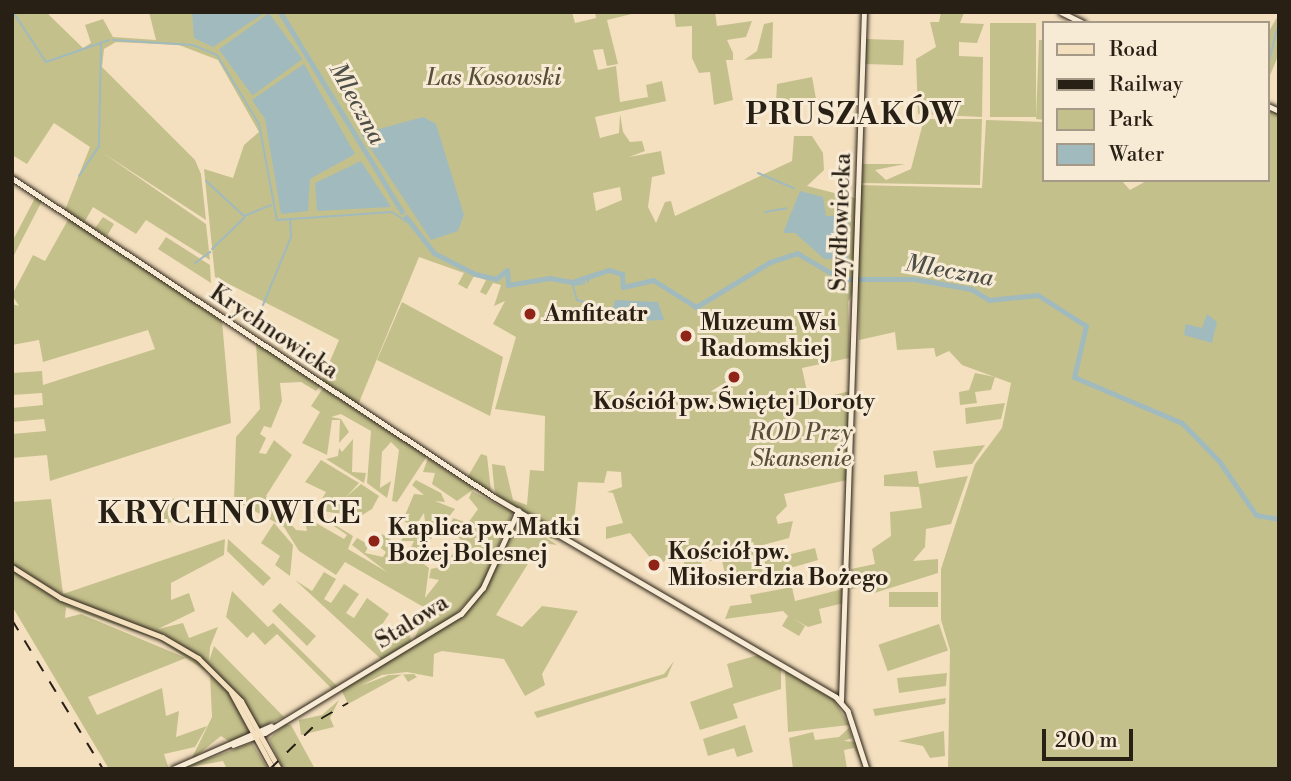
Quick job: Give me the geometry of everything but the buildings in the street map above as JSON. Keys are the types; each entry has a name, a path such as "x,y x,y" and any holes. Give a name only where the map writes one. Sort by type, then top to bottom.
{"main road":[{"path":"12,567 61,598 182,647 230,689 279,769"},
{"path":"258,735 273,769"}],"street":[{"name":"Szydłowiecka","path":"839,700 845,685 864,12"},
{"path":"1062,12 1080,21"},
{"name":"Krychnowicka","path":"12,178 518,511 839,700"},
{"name":"Stalowa","path":"173,769 258,735 461,614 483,588 518,511"},
{"path":"839,700 867,769"}],"green space":[{"path":"12,12 46,12 83,48 91,43 85,25 103,19 113,37 156,40 149,12 572,12 575,23 596,18 595,12 640,12 607,20 618,64 607,66 603,49 593,50 598,70 616,66 620,102 648,97 646,85 662,81 666,101 595,117 600,138 619,133 620,114 623,132 630,142 642,141 645,151 629,157 661,151 665,174 652,177 648,207 656,223 665,202 671,201 675,216 792,161 794,136 812,136 823,153 824,170 807,186 858,199 858,185 982,188 986,120 1042,122 1042,182 1123,182 1130,190 1144,182 1270,182 1270,111 1279,114 1279,769 948,769 950,650 941,620 941,569 975,464 1002,428 1011,383 962,365 949,351 936,357 934,348 897,350 895,332 859,340 858,282 848,302 850,363 849,358 802,368 809,401 850,391 847,480 784,494 787,506 776,517 778,524 793,521 789,538 756,547 759,562 815,548 818,560 728,586 722,561 701,561 703,573 688,574 680,551 657,566 630,533 606,539 606,527 623,523 613,493 607,492 622,487 621,472 607,471 604,483 578,482 572,542 496,495 492,464 505,466 513,500 527,505 530,470 544,471 545,416 495,409 516,337 493,324 505,301 494,306 501,285 493,283 486,295 480,292 486,280 474,276 467,289 458,284 464,273 419,257 358,405 321,382 339,340 215,277 204,169 233,178 244,145 259,132 218,60 179,45 116,42 104,49 102,67 195,160 201,174 206,220 103,153 206,224 210,260 146,220 136,234 93,207 85,221 95,228 103,217 114,224 107,236 134,254 65,210 90,147 54,123 27,164 12,155","holes":["620,187 622,200 596,211 593,193"]},
{"path":"674,12 715,12 717,26 752,21 746,37 727,40 733,53 733,60 726,60 733,100 714,105 710,72 699,73 692,58 692,26 676,27"},
{"path":"941,12 964,13 960,23 984,24 977,43 959,42 959,56 983,57 982,117 918,114 916,59 936,47 930,22 939,22"},
{"path":"1279,14 1279,54 1270,75 1270,30"},
{"path":"773,22 772,58 744,60 757,51 764,24"},
{"path":"990,23 1036,23 1036,117 990,117"},
{"path":"866,39 904,40 903,65 865,64"},
{"path":"1039,40 1042,40 1042,120 1036,119"},
{"path":"812,77 817,104 776,102 777,84"},
{"path":"924,119 982,119 980,185 862,183 863,164 905,164 875,170 886,180 911,169"},
{"path":"36,196 42,201 12,259 12,242"},
{"path":"69,218 222,321 231,423 50,481 47,455 12,458 12,434 46,431 44,419 12,422 12,408 43,405 42,393 12,395 12,373 42,371 43,385 155,349 148,330 43,362 39,340 12,345 12,304 19,306 12,295 33,255 45,261"},
{"path":"166,237 210,265 211,283 158,249"},
{"path":"402,302 503,357 490,416 377,360"},
{"path":"256,343 320,386 316,391 301,382 280,383 282,401 271,428 264,426 260,434 266,438 259,453 266,454 274,440 292,455 266,496 282,505 280,511 296,530 307,531 304,516 344,539 347,535 300,503 353,536 348,549 387,572 352,545 357,538 369,545 365,553 383,557 386,552 377,545 382,534 409,552 414,541 401,541 408,529 419,536 435,524 425,522 424,513 414,528 403,520 414,494 424,495 412,485 416,480 441,493 445,502 435,501 455,509 424,548 437,556 427,553 420,561 429,568 425,598 439,580 429,578 431,569 444,566 462,541 449,528 453,518 468,523 478,509 469,498 472,491 509,511 432,461 474,489 457,501 432,484 435,473 423,472 428,458 513,511 482,585 453,617 414,640 427,609 345,562 336,575 299,551 284,527 234,500 236,437 260,409"},
{"path":"975,373 995,377 991,390 975,392 977,403 960,405 959,392 969,390"},
{"path":"323,388 427,456 397,502 392,501 399,450 391,442 382,452 380,488 391,481 387,498 367,483 371,431 341,414 331,417 341,419 349,432 339,443 340,420 332,420 327,455 302,443 320,412 311,406"},
{"path":"1005,403 1001,419 966,424 965,408"},
{"path":"353,439 352,472 366,473 364,483 326,459 338,456 339,448 342,452"},
{"path":"985,445 972,464 936,468 933,451"},
{"path":"481,454 487,456 491,491 467,478"},
{"path":"321,460 359,483 346,497 361,484 379,496 372,509 359,517 323,511 319,504 326,492 305,482"},
{"path":"917,471 919,484 968,476 951,524 926,529 925,547 913,561 938,559 938,573 868,595 866,587 851,589 851,569 875,564 872,549 891,536 890,512 922,508 919,487 884,486 884,475"},
{"path":"167,497 176,501 180,510 176,519 167,523 158,519 154,510 158,501"},
{"path":"51,499 63,594 225,539 224,555 171,583 171,600 189,593 195,611 158,629 183,623 189,638 218,627 210,647 209,661 214,646 284,717 259,728 236,693 192,652 68,599 12,564 12,502"},
{"path":"518,516 561,541 545,537 557,545 541,543 496,615 522,627 542,606 578,611 542,674 545,685 525,696 504,659 442,651 434,654 433,677 407,672 382,675 360,686 389,675 402,674 348,704 341,689 468,610"},
{"path":"274,523 293,545 290,576 275,565 280,556 261,543"},
{"path":"228,539 271,578 263,586 227,551"},
{"path":"12,570 74,607 171,644 200,663 230,693 250,734 233,744 221,736 191,760 212,717 210,674 186,658 88,697 97,715 162,688 166,716 179,711 176,737 207,726 195,747 164,754 169,769 109,769 12,606","holes":["66,607 159,640 186,658 81,614 65,618"]},
{"path":"324,572 336,579 324,599 331,603 344,584 359,594 346,613 354,618 367,598 389,614 376,634 383,638 392,625 408,635 409,627 411,642 382,660 295,580 312,591"},
{"path":"792,587 795,601 843,589 844,603 819,609 822,623 808,627 794,619 805,626 799,636 782,626 788,616 783,611 725,619 730,606 752,603 750,595"},
{"path":"232,591 268,627 273,623 337,686 332,689 277,634 265,645 253,632 247,638 226,617"},
{"path":"889,592 938,592 938,607 889,607"},
{"path":"280,603 316,636 307,646 272,611"},
{"path":"939,624 948,650 888,671 878,645"},
{"path":"758,655 781,669 781,689 733,704 738,718 700,730 690,702 733,687 727,664"},
{"path":"674,661 667,677 537,718 534,712 664,674"},
{"path":"785,671 834,700 849,725 788,732"},
{"path":"947,673 946,686 899,693 897,678"},
{"path":"403,674 414,674 417,677 408,682"},
{"path":"946,698 945,704 875,716 873,709"},
{"path":"339,700 330,718 334,727 301,735 299,720 322,715"},
{"path":"285,724 291,725 315,769 283,769 269,739"},
{"path":"745,725 753,752 737,757 734,748 708,756 703,739"},
{"path":"849,728 852,738 844,741 855,742 864,769 854,748 844,750 847,769 793,769 789,738 813,732 815,740 839,737"},
{"path":"944,731 945,756 930,758 923,746 898,741"},
{"path":"252,743 268,769 227,769 223,761 180,769"}],"water":[{"path":"192,12 266,12 213,47 194,38"},
{"path":"269,13 303,59 252,96 219,49"},
{"path":"304,64 355,154 310,179 308,211 281,214 265,119 252,100"},
{"path":"423,117 436,124 464,215 458,231 431,240 361,134"},
{"path":"361,161 391,207 317,211 315,183"},
{"path":"800,191 823,197 826,216 849,215 848,260 824,259 795,233 783,233"},
{"path":"615,300 658,302 664,320 619,322 611,315"},
{"path":"1207,314 1217,322 1212,343 1184,335 1186,324 1202,328"}],"waterway":[{"path":"13,12 46,62 109,40"},
{"name":"Mleczna","path":"280,12 402,212"},
{"path":"1270,57 1278,25"},
{"path":"113,40 193,45 217,55 259,124 277,220 392,212 409,223"},
{"path":"79,176 99,146 101,43"},
{"path":"758,173 794,188"},
{"path":"206,181 244,216 271,205"},
{"path":"765,212 787,208"},
{"name":"Mleczna","path":"406,217 434,253 475,274 496,279 507,270 508,285 549,278 572,282 609,270 622,274 623,287 653,280 696,307 770,262 797,253 841,279 914,279 971,289 989,300 1038,295 1086,326 1074,377 1182,423 1219,461 1256,515 1279,519"},
{"path":"212,249 244,218"},
{"path":"263,305 291,237 290,220"},
{"path":"195,263 210,252"},
{"name":"Mleczna","path":"588,282 589,277"},
{"path":"572,283 577,300 588,303"},
{"path":"574,285 585,283"},
{"path":"596,305 611,315"}],"railway":[{"path":"12,620 103,769"},
{"path":"270,769 322,718 348,703"}],"place":[{"name":"Amfiteatr","path":"530,314"},
{"name":"Muzeum Wsi Radomskiej","path":"686,336"},
{"name":"Kościół pw. Świętej Doroty","path":"734,377"},
{"name":"Kaplica pw. Matki Bożej Bolesnej","path":"374,541"},
{"name":"Kościół pw. Miłosierdzia Bożego","path":"654,565"}],"district":[{"name":"PRUSZAKÓW","path":"854,115"},
{"name":"KRYCHNOWICE","path":"230,514"}],"park label":[{"name":"Las Kosowski","path":"494,78"},
{"name":"ROD Przy Skansenie","path":"801,446"}]}
